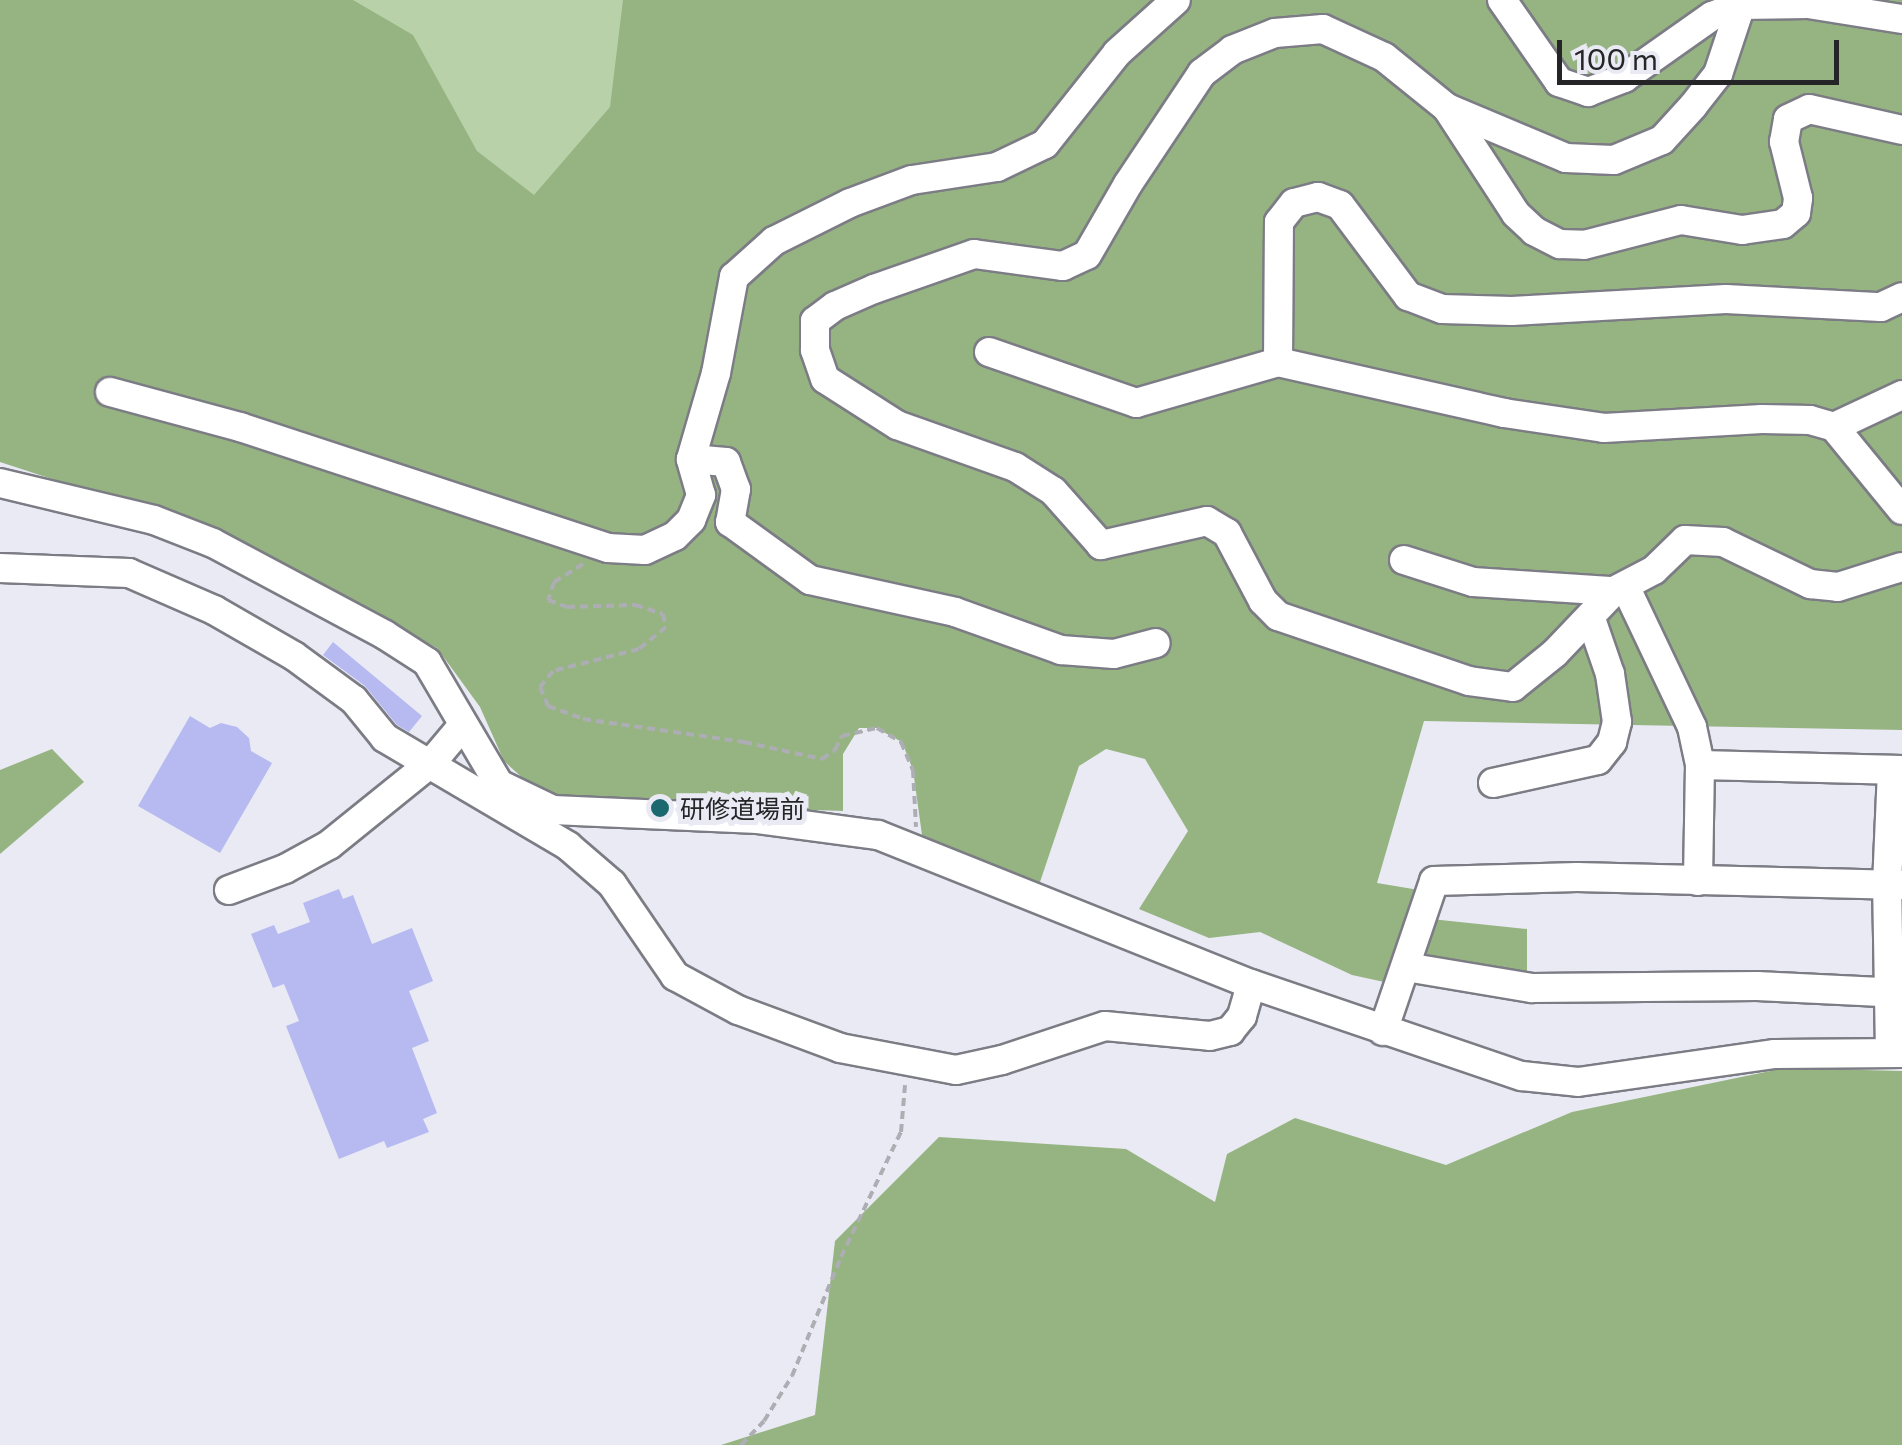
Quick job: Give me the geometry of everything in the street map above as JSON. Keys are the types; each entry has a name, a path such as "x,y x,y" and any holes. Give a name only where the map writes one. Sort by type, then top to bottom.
{"street":[{"path":"110,392 240,427 608,548 646,550 675,536 691,520 701,495 691,459 716,373 734,277 774,241 850,204 912,180 997,166 1046,144 1118,54 1176,0"},
{"path":"1502,0 1559,82 1588,92 1624,78 1712,16 1741,6 1808,4 1902,20"},
{"path":"1741,6 1718,74 1694,106 1662,140 1614,160 1566,158 1447,108 1384,57 1323,29 1275,33 1232,50 1202,73 1128,184 1087,255 1062,266 974,254 928,269 835,306 815,321 815,350 825,379 897,425 1015,468 1053,491 1102,545 1207,520 1227,533 1263,600 1278,616 1468,681 1513,687 1556,653 1620,590 1654,570 1685,540 1723,542 1810,584 1838,587 1902,567"},
{"path":"1447,108 1516,214 1560,244 1595,242 1681,220 1742,230 1783,224 1796,213 1798,198 1784,142 1788,120 1809,110 1902,130"},
{"path":"1278,362 1279,222 1294,203 1318,197 1340,205 1408,296 1442,309 1512,311 1726,298 1881,308 1902,297"},
{"path":"989,352 1136,403 1278,362 1504,413 1604,428 1810,420 1834,426 1902,510"},
{"path":"1834,426 1902,396"},
{"path":"691,459 726,462 736,489 730,522 810,580 955,612 1061,650 1114,654 1156,643"},
{"path":"0,483 154,520 213,543 384,634 427,662 499,784 553,810 758,818 844,827 916,848 1251,984 1522,1076 1578,1082 1775,1054 1896,1053 1897,770 1700,765"},
{"path":"1404,560 1473,582 1620,590"},
{"path":"0,568 129,573 214,610 294,656 354,700 385,738 432,762 568,846 612,884 675,976 702,994 840,1048 908,1064 956,1070 1002,1060 1105,1026 1210,1036 1230,1031 1242,1016 1251,984"},
{"path":"1620,590 1692,727 1700,765 1698,881"},
{"path":"1493,783 1598,760 1612,742 1617,722 1610,674 1590,616"},
{"path":"228,890 285,869 329,844 432,762 463,725"},
{"path":"1383,1031 1434,881 1577,877 1894,885"},
{"path":"1406,966 1532,988 1757,986 1895,993"}],"path":[{"path":"608,548 554,582 548,600 566,608 635,605 662,614 666,627 639,650 553,671 540,687 548,706 583,720 744,742 822,759 835,750 842,736 876,728 902,742 913,770 916,848"},
{"path":"742,1445 764,1421 792,1376 841,1257 900,1132 908,1064"}],"green space":[{"path":"0,0 353,0 413,35 477,151 534,195 610,107 623,0 1902,0 1902,730 1424,721 1377,883 1419,890 1412,917 1527,929 1527,981 1396,963 1389,983 1352,975 1260,932 1209,938 1139,909 1188,831 1145,759 1106,749 1079,766 1039,885 922,835 913,770 902,742 876,728 859,728 843,754 843,811 548,801 504,761 480,707 437,648 199,527 0,462"},
{"path":"266,0 797,0 528,245"},
{"path":"52,749 84,782 0,854 0,770"},
{"path":"1785,1068 1902,1071 1902,1445 721,1445 815,1415 835,1241 939,1137 1126,1149 1215,1202 1227,1154 1295,1118 1446,1165 1572,1112"}],"building":[{"path":"333,642 422,716 409,732 397,725 365,686 323,655"},
{"path":"190,716 210,728 221,723 237,727 249,738 251,751 272,763 220,853 138,806"},
{"path":"339,889 343,899 353,895 372,944 412,928 433,981 409,991 429,1041 412,1048 437,1113 423,1119 429,1132 387,1148 384,1141 339,1159 286,1026 299,1021 284,984 273,988 251,934 274,925 278,934 310,922 303,903"}],"place":[{"name":"研修道場前","path":"660,808"}]}
